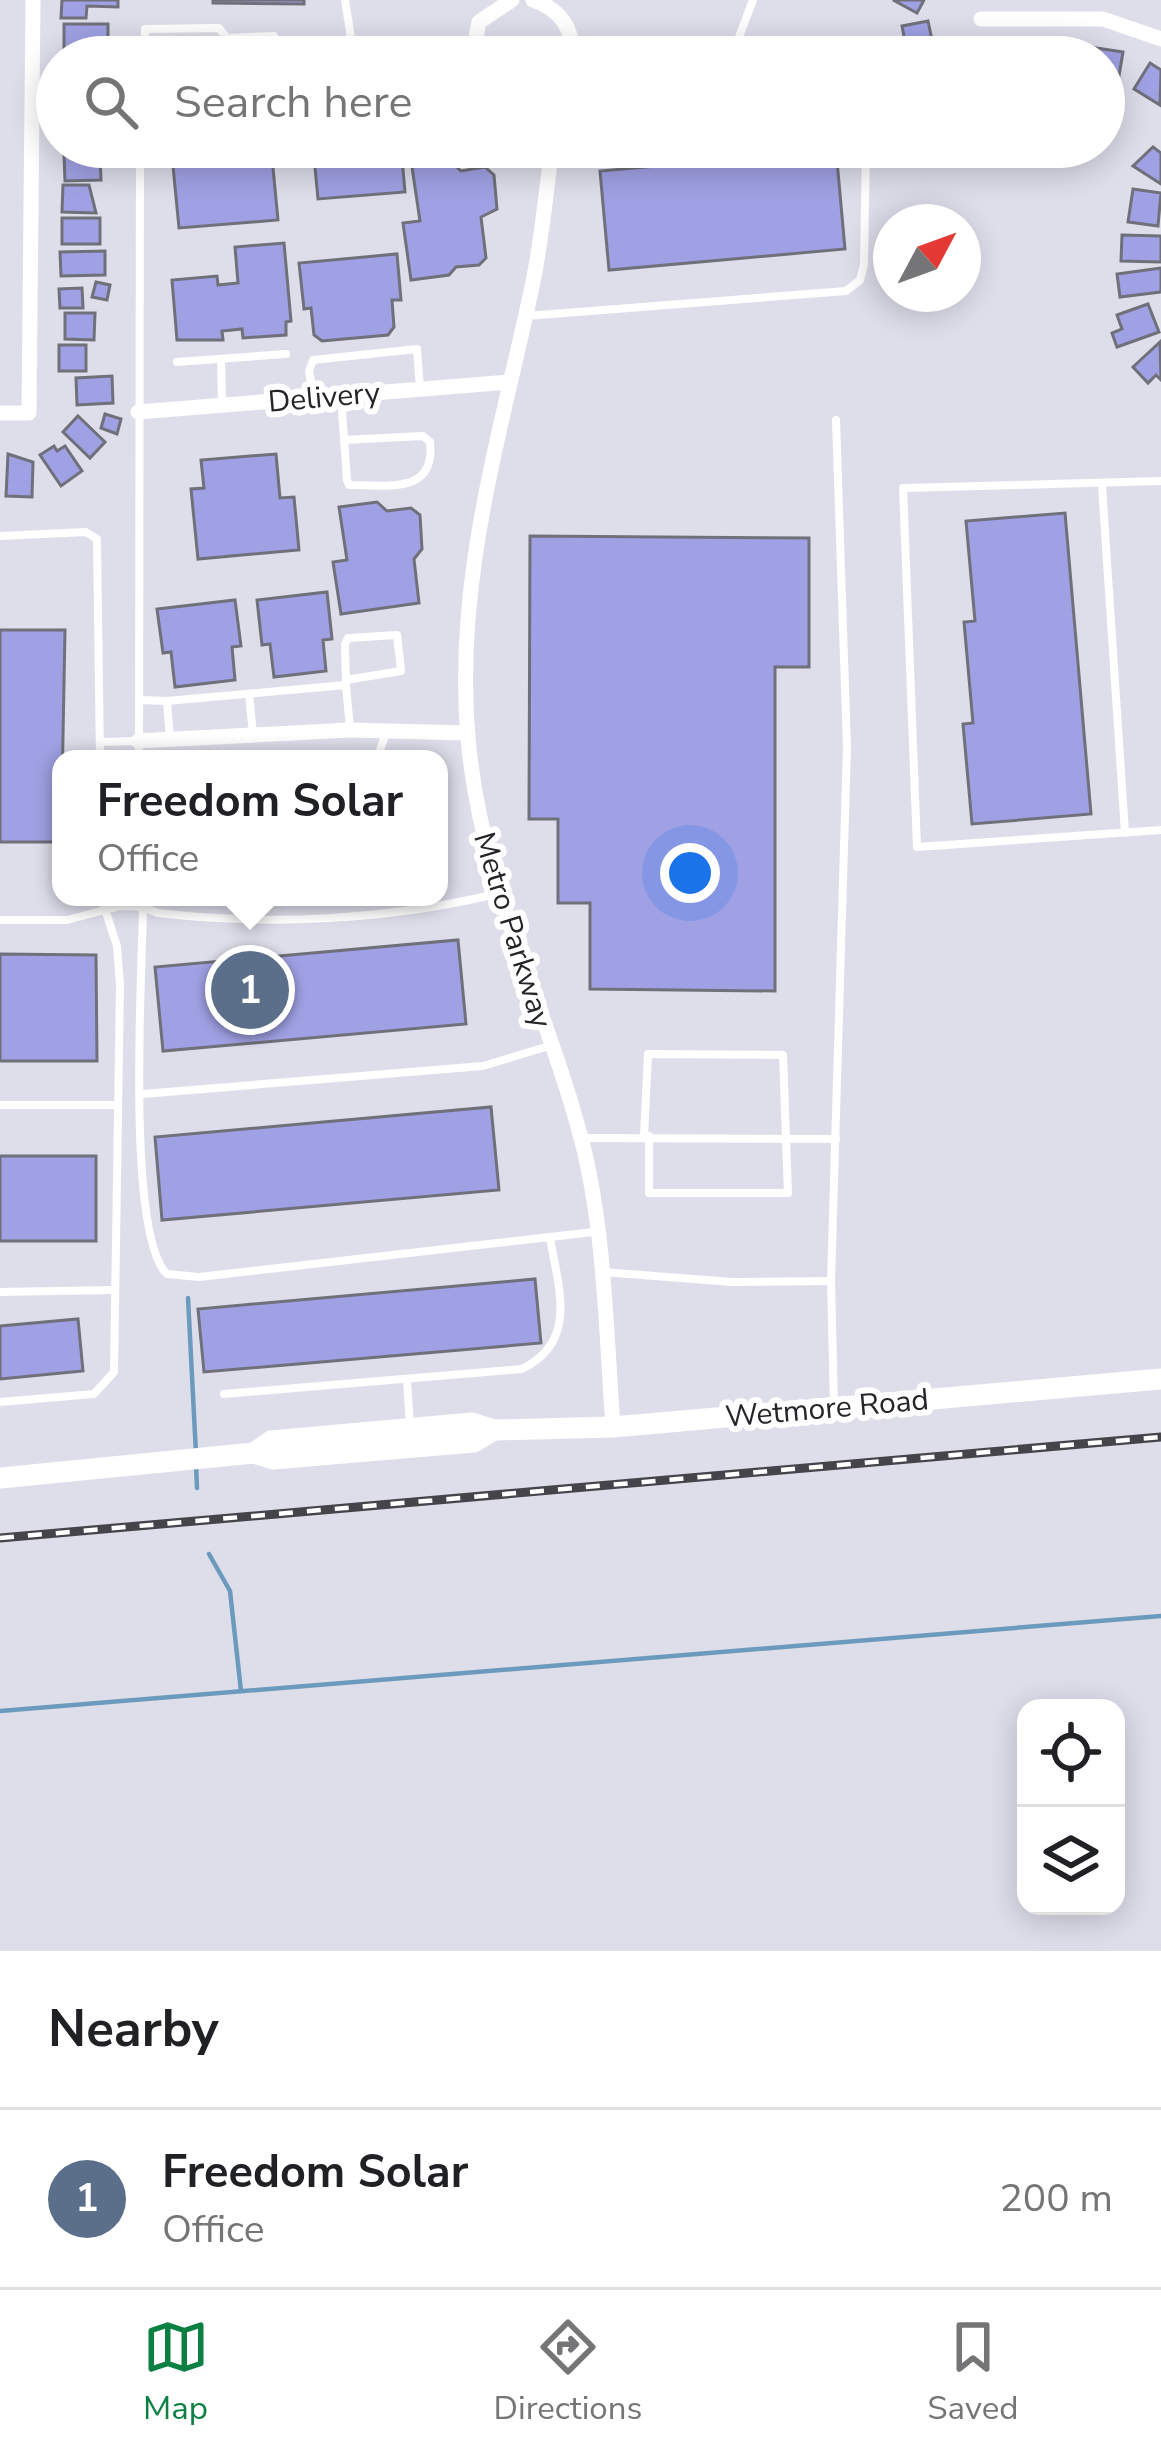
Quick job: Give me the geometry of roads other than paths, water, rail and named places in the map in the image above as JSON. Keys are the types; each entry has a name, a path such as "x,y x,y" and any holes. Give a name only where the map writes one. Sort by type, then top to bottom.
{"main road":[{"name":"Wetmore Road","path":"254,1453 271,1441 472,1423 494,1430 613,1426 1161,1379"},
{"name":"Wetmore Road","path":"0,1478 254,1453 273,1460 474,1442 494,1430"}],"street":[{"path":"0,412 29,413 33,0"},
{"path":"476,36 489,5 512,0"},
{"path":"533,0 553,4 569,36"},
{"path":"981,20 1102,19 1161,39"},
{"name":"Metro Parkway","path":"549,168 525,316 475,534 466,635 467,733 496,894 581,1138 602,1272 613,1426"},
{"name":"Delivery","path":"138,412 510,382"},
{"path":"139,741 350,730 467,733"}],"lane":[{"path":"345,0 351,36"},
{"path":"739,36 753,0"},
{"path":"144,36 145,29 219,28 225,36"},
{"path":"139,750 140,168"},
{"path":"525,316 846,291 860,280 864,265 866,168"},
{"path":"314,398 309,371 313,360 417,349 420,389"},
{"path":"177,362 286,354"},
{"path":"220,360 222,405"},
{"path":"341,396 344,440 349,485 414,485 425,476 432,458 430,442 423,436 344,440"},
{"path":"834,1407 831,1281 847,767 836,420"},
{"path":"1161,481 903,488 917,847 1161,830"},
{"path":"1102,486 1125,833"},
{"path":"0,536 86,532 97,539 100,750"},
{"path":"138,700 250,694 346,682 399,673 397,634 348,638 346,682 350,730"},
{"path":"250,694 254,735"},
{"path":"167,701 170,739"},
{"path":"379,750 386,731"},
{"path":"100,742 139,741"},
{"path":"448,906 496,894"},
{"path":"0,1402 94,1394 105,1388 114,1372 117,946 105,906"},
{"path":"0,920 80,919 122,906"},
{"path":"143,906 149,1239 166,1274 199,1277 594,1232"},
{"path":"166,906 256,922 447,906"},
{"path":"143,1094 484,1066 550,1046"},
{"path":"778,1051 786,1061 787,1138 788,1193 649,1193 648,1054 778,1051"},
{"path":"0,1106 118,1105"},
{"path":"581,1138 836,1139"},
{"path":"224,1394 522,1369 545,1353 563,1326 550,1237"},
{"path":"602,1272 732,1282 831,1281"},
{"path":"0,1292 114,1290"},
{"path":"407,1380 410,1429"}],"waterway":[{"path":"188,1298 196,1454"},
{"path":"196,1465 197,1488"},
{"path":"209,1554 230,1591 241,1691"},
{"path":"0,1711 1161,1616"}],"railway":[{"path":"0,1538 1161,1437"}],"place":[{"name":"Freedom Solar","path":"250,990"}]}
